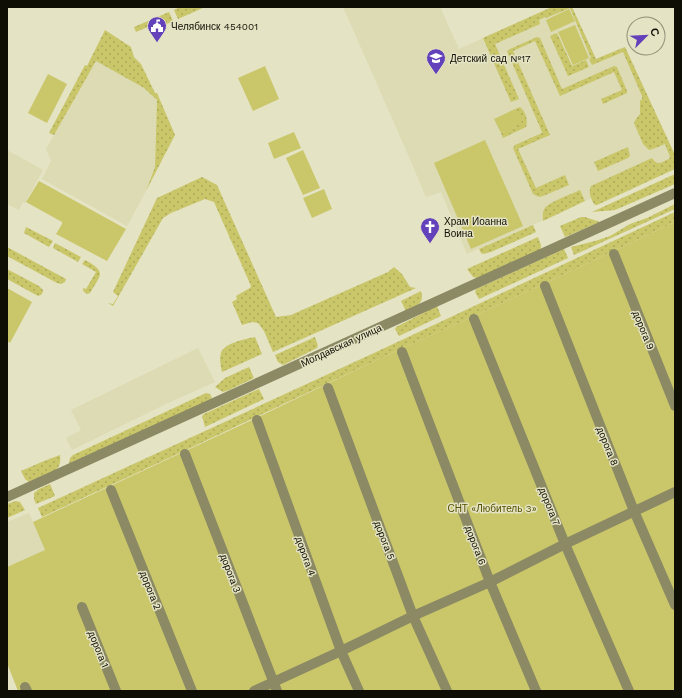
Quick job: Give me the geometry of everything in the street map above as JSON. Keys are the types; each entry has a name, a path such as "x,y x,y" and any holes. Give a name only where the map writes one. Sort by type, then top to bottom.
{"street":[{"name":"Молдавская улица","path":"7,497 675,193"},
{"name":"дорога 9","path":"614,254 675,406"},
{"name":"дорога 8","path":"545,286 634,510 675,605"},
{"name":"дорога 7","path":"474,319 565,544 629,691"},
{"name":"дорога 6","path":"402,352 490,582 536,691"},
{"name":"дорога 5","path":"328,388 413,616 447,691"},
{"name":"дорога 4","path":"257,420 341,651 359,691"},
{"name":"дорога 3","path":"185,454 276,686"},
{"name":"дорога 2","path":"111,490 192,691"},
{"path":"254,691 276,686 341,651 413,616 490,582 634,510 675,492"},
{"name":"дорога 1","path":"82,607 116,691"}],"shaded area":[{"path":"343,7 440,7 459,49 552,7 572,7 596,59 625,47 626,56 629,56 675,155 675,160 467,254 441,192 426,197"},
{"path":"96,61 144,88 157,100 155,167 146,191 127,226 42,179 51,161 46,149"},
{"path":"7,150 43,170 25,203 23,202 19,210 7,204"},
{"path":"198,348 215,382 72,450 66,438 81,430 71,410"},
{"path":"29,513 45,550 7,567 7,522"}],"green space":[{"path":"180,7 205,7 178,19 174,10"},
{"path":"552,7 572,7 596,59 625,47 626,56 629,56 675,155 675,169 595,205 591,198 591,186 652,158 654,161 660,163 669,159 670,157 665,144 649,150 643,144 634,123 640,114 640,101 642,96 623,52 592,65 589,59 591,58 570,8 546,18 545,17 539,20 540,24 495,44 519,99 511,102 483,38"},
{"path":"569,9 575,21 551,32 546,20"},
{"path":"169,12 173,21 156,29 150,26 136,32 134,27"},
{"path":"575,25 589,58 573,65 558,32"},
{"path":"105,30 131,47 134,57 141,64 155,93 157,93 175,135 146,191 155,167 157,100 144,88 96,61 54,135 49,133 85,65 87,66"},
{"path":"557,33 572,66 586,60 589,67 568,76 550,36"},
{"path":"537,37 540,38 562,89 614,66 617,67 627,91 627,93 603,104 601,99 622,90 614,72 560,96 535,41 513,51 550,135 518,149 536,188 565,175 569,185 539,197 533,194 513,148 515,145 542,132 507,51"},
{"path":"265,66 279,99 253,111 238,78"},
{"path":"48,74 67,84 47,123 28,113"},
{"path":"520,107 526,116 526,127 503,138 501,133 521,123 515,109"},
{"path":"515,109 522,123 501,133 494,119"},
{"path":"294,132 301,148 274,159 268,143"},
{"path":"485,140 523,226 471,249 434,163"},
{"path":"628,147 630,156 628,158 598,171 594,162"},
{"path":"303,150 320,188 303,195 286,158"},
{"path":"675,174 675,184 615,210 592,212"},
{"path":"202,177 217,185 276,317 291,315 388,272 394,267 402,274 410,287 416,288 273,352 264,331 258,323 252,322 242,325 232,302 237,299 236,296 251,286 214,202 205,199 171,213 163,218 113,306 108,303 113,304 118,296 113,292 157,198"},
{"path":"39,181 126,229 107,261 56,234 62,222 26,202"},
{"path":"324,189 332,209 312,218 303,198"},
{"path":"580,190 585,201 543,221 543,211 547,206"},
{"path":"675,204 675,209 574,255 571,247 610,236 630,224 647,218"},
{"path":"675,212 675,222 42,517 38,508"},
{"path":"581,217 600,222 565,237 560,226"},
{"name":"СНТ «Любитель 3»","path":"675,222 675,691 18,691 7,663 7,567 45,550 33,522"},
{"path":"533,225 536,232 491,252 483,254 479,249"},
{"path":"26,227 53,241 49,247 24,233"},
{"path":"538,237 541,245 539,251 477,278 473,277 467,269"},
{"path":"55,243 81,257 78,262 53,248"},
{"path":"7,247 66,279 65,282 61,284 57,283 7,256"},
{"path":"564,249 568,258 479,299 475,292 476,289"},
{"path":"85,260 97,268 100,274 90,293 87,294 84,292 83,288 86,289 96,272 82,264"},
{"path":"7,269 39,286 43,290 42,294 38,296 7,279"},
{"path":"7,288 32,302 10,343 7,341"},
{"path":"421,291 421,302 406,311 401,301"},
{"path":"437,306 441,316 399,336 395,329 396,327"},
{"path":"255,337 262,354 222,372 220,358 223,350 231,344"},
{"path":"315,337 318,344 317,348 283,365 278,362 275,355"},
{"path":"249,367 254,378 223,392 215,387 225,378"},
{"path":"259,389 264,399 205,427 202,416 204,414"},
{"path":"206,393 210,394 212,398 211,400 69,464 70,458 73,455"},
{"path":"60,455 60,463 56,470 29,482 25,479 21,471"},
{"path":"50,484 55,496 36,504 34,493"},
{"path":"16,501 20,502 25,510 7,518 7,504"}],"place":[{"name":"Челябинск 454001","path":"157,43"},
{"name":"Детский сад №17","path":"436,75"},
{"name":"Храм Иоанна Воина","path":"430,244"}]}
